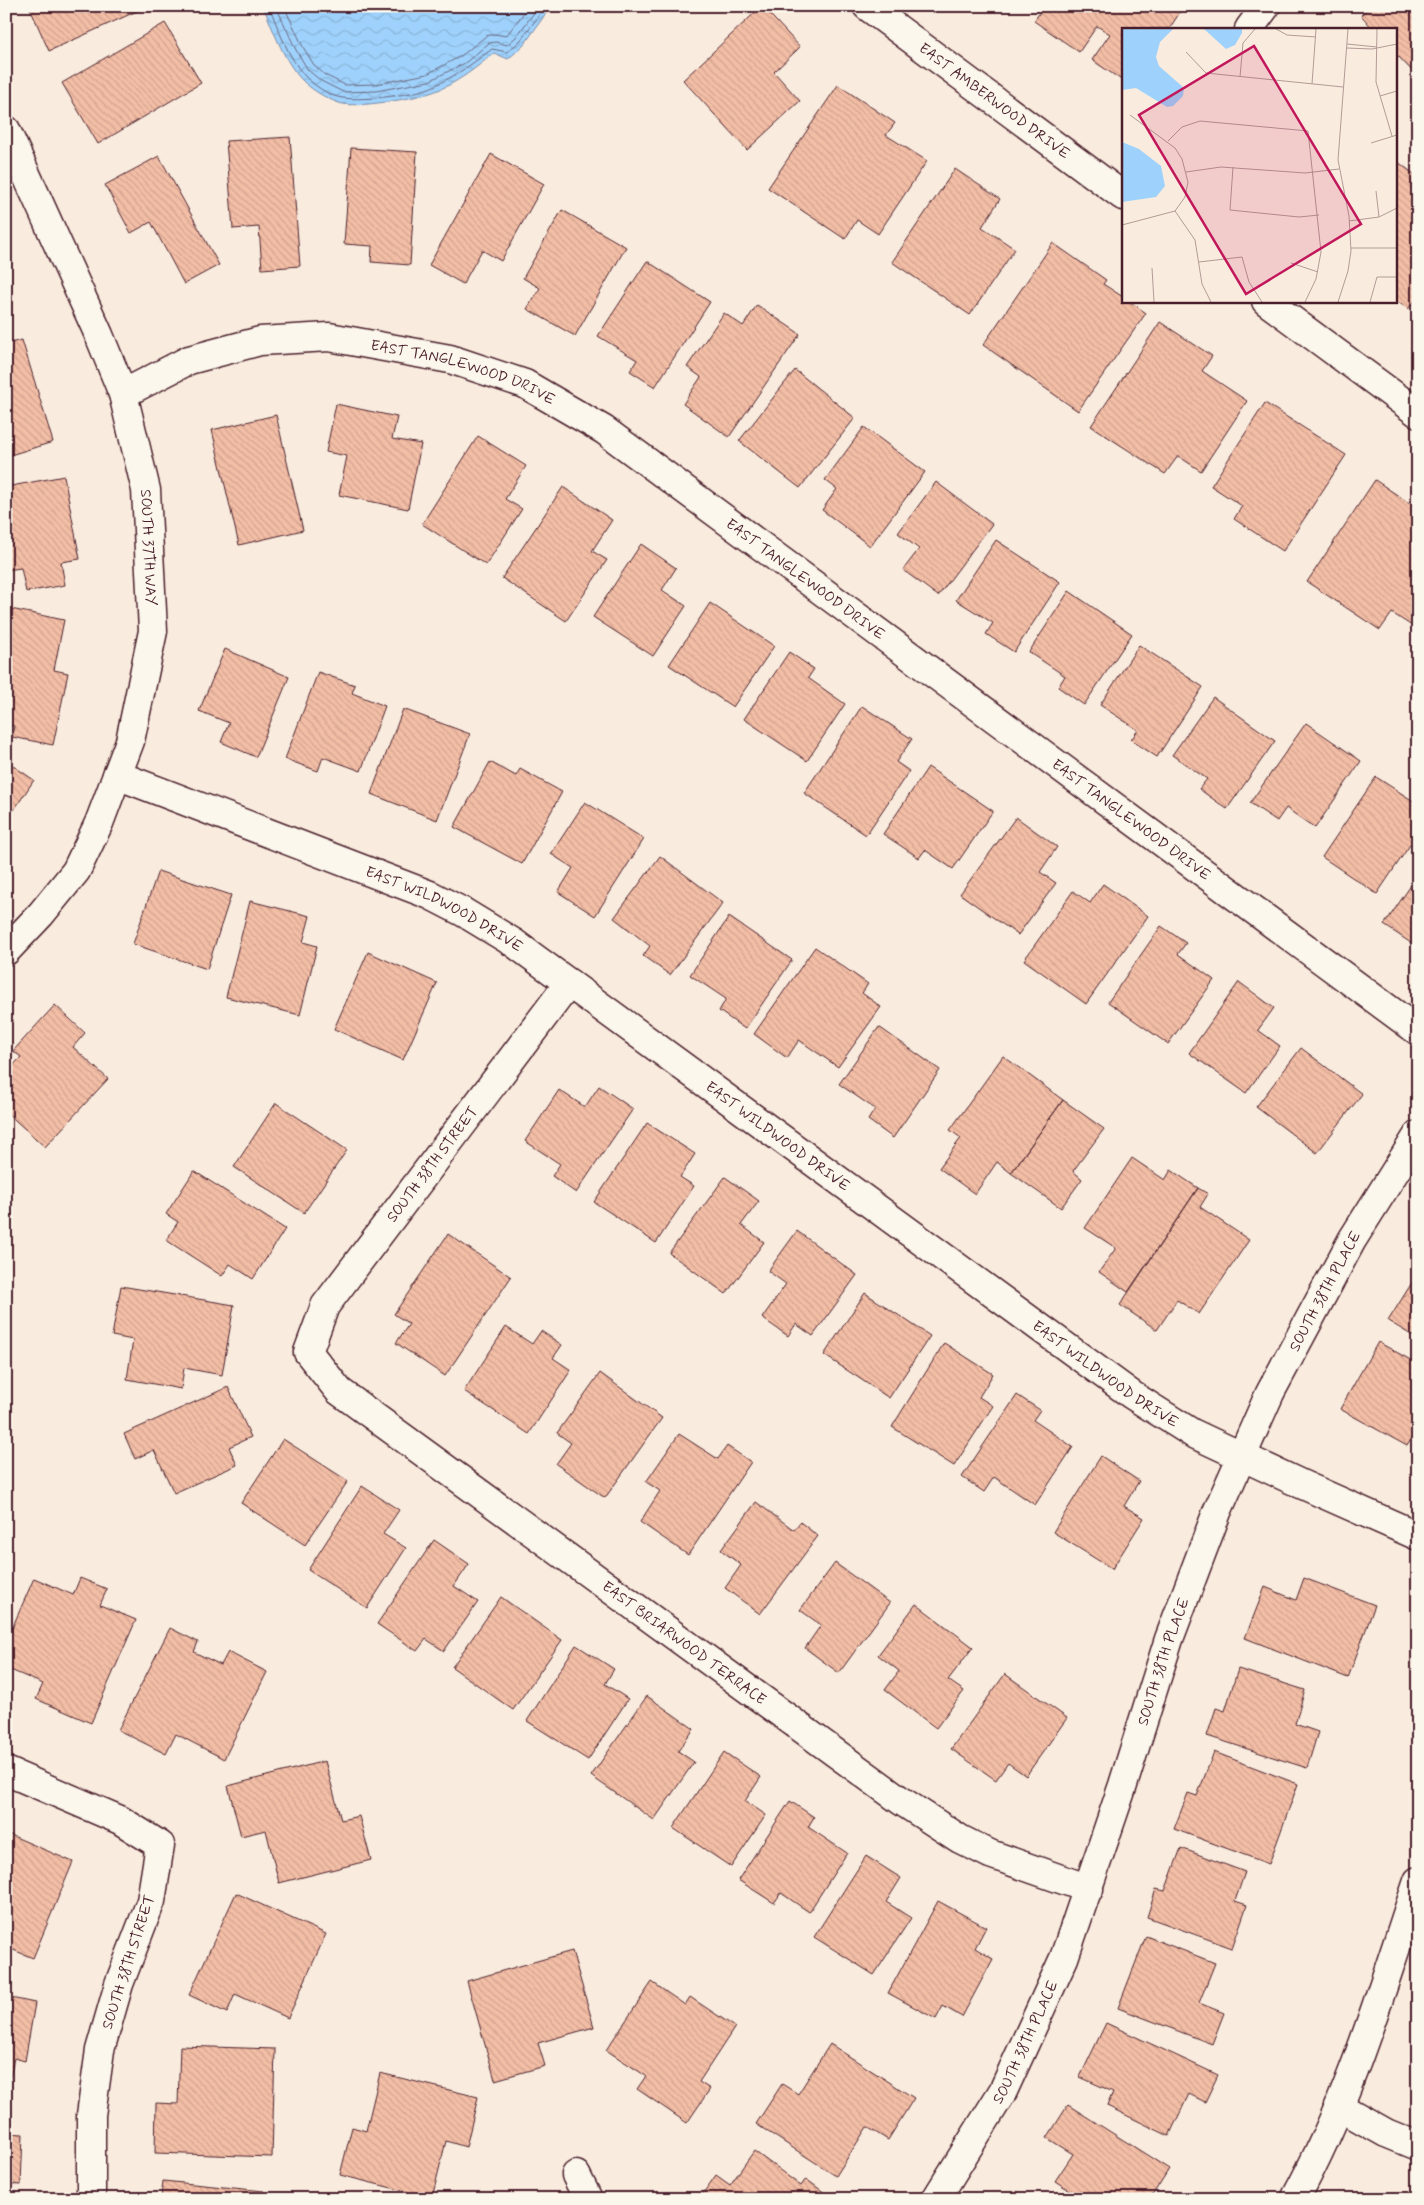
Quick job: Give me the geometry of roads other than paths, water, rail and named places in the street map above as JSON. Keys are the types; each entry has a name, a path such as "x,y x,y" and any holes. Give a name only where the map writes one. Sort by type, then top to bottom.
{"street":[{"name":"EAST AMBERWOOD DRIVE","path":"867,6 1122,195"},
{"path":"1250,28 1266,6"},
{"name":"SOUTH 37TH WAY","path":"6,130 99,335 123,394 146,490 153,632 130,741 99,823 76,872 41,914 6,951"},
{"path":"1267,302 1418,413"},
{"name":"EAST TANGLEWOOD DRIVE","path":"123,394 189,360 206,355 260,341 329,337 450,359 525,384 604,430 1418,1031"},
{"name":"EAST WILDWOOD DRIVE","path":"118,775 430,895 463,912 514,943 1132,1395 1192,1433 1418,1536"},
{"name":"SOUTH 38TH STREET","path":"308,1352 325,1306 569,983"},
{"name":"SOUTH 38TH PLACE","path":"936,2199 1003,2091 1064,1958 1089,1889 1170,1639 1217,1512 1270,1393 1352,1240 1418,1135"},
{"name":"EAST BRIARWOOD TERRACE","path":"308,1352 339,1391 900,1800 960,1839 990,1854 1089,1889"},
{"name":"SOUTH 38TH STREET","path":"6,1771 120,1820 160,1845 151,1901 118,1984 100,2050 91,2114 91,2199"},
{"path":"1295,2199 1310,2172 1358,2061 1418,1881"},
{"path":"1338,2106 1386,2133 1418,2146"}],"water":[{"path":"263,6 551,6 524,45 508,59 494,53 473,70 441,89 400,100 358,105 339,103 328,99 300,78 283,53"}]}
